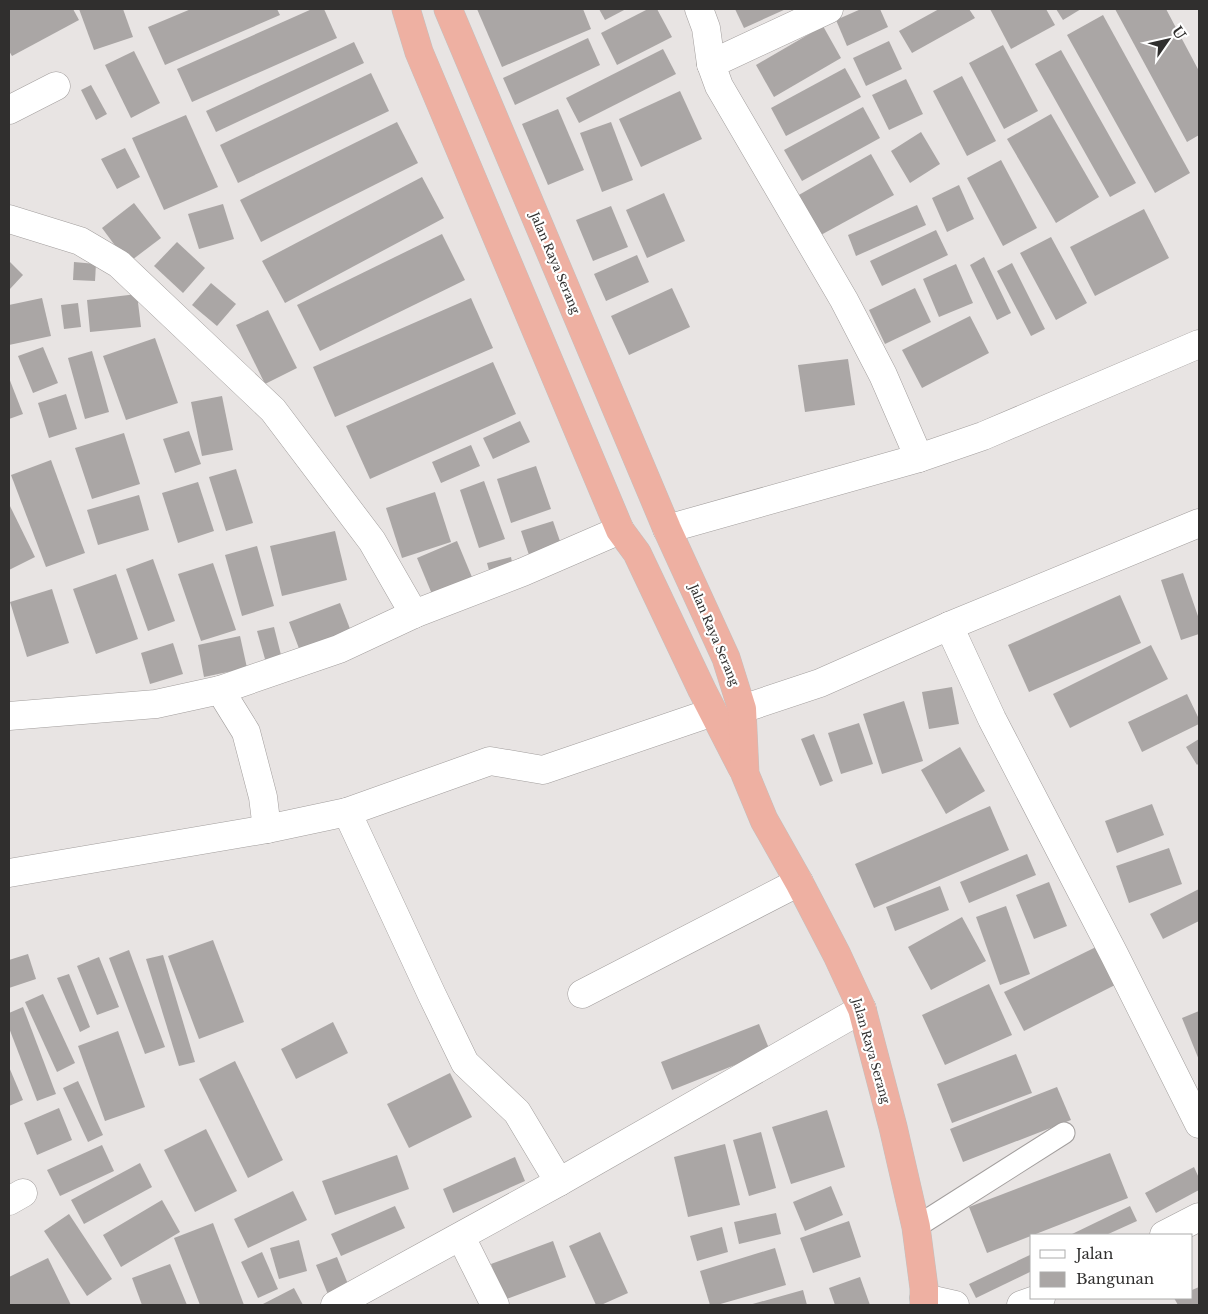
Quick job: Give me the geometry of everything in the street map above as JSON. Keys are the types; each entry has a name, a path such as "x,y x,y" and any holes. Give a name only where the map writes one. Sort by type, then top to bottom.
{"highway":[{"path":"406,9 419,52 620,530 637,553 707,701 745,774"},
{"name":"Jalan Raya Serang","path":"448,9 671,537 733,677 742,709 745,774 764,820 837,955 862,1009 893,1127 916,1227 924,1302"}],"street":[{"path":"699,9 706,28 711,64 719,86 848,308 883,375 919,458"},
{"path":"711,64 830,9"},
{"path":"9,110 56,86"},
{"path":"9,218 80,241 119,264 273,410 372,541 414,614"},
{"path":"671,537 983,436 1199,344"},
{"path":"742,709 820,683 949,626 1199,523"},
{"path":"9,716 156,704 220,690 339,648 414,614 523,572 620,530"},
{"path":"949,626 992,719 1114,954 1199,1124"},
{"path":"220,690 246,732 263,797 267,829"},
{"path":"9,873 267,829 346,812 490,761 543,770 707,701"},
{"path":"346,812 465,1063 517,1112 559,1182"},
{"path":"582,994 799,882"},
{"path":"335,1305 559,1182 862,1009"},
{"path":"1166,1234 1199,1217"},
{"path":"461,1236 495,1305"},
{"path":"1021,1305 1038,1299"},
{"path":"924,1302 955,1305"}],"lane":[{"path":"916,1227 1064,1133"}],"building":[{"path":"9,9 73,9 79,20 12,56 9,51"},
{"path":"79,9 123,9 133,37 94,50"},
{"path":"191,9 277,9 280,15 165,65 148,27"},
{"path":"312,9 324,9 337,38 192,102 177,69"},
{"path":"477,9 583,9 591,29 502,67"},
{"path":"599,9 626,9 605,20"},
{"path":"648,9 657,9 672,37 617,65 601,33"},
{"path":"735,9 786,9 744,28"},
{"path":"861,9 880,9 888,27 847,46 836,20"},
{"path":"939,9 969,9 975,18 912,53 899,31"},
{"path":"990,9 1046,9 1055,25 1011,49"},
{"path":"1056,9 1081,9 1063,20"},
{"path":"1115,9 1166,9 1199,71 1199,135 1187,142"},
{"path":"1103,15 1190,173 1155,193 1067,35"},
{"path":"823,26 841,58 774,97 756,65"},
{"path":"588,38 600,65 515,105 503,78"},
{"path":"889,41 902,69 866,86 853,58"},
{"path":"354,42 364,63 216,132 206,111"},
{"path":"1003,45 1038,111 1004,129 969,63"},
{"path":"663,49 676,74 579,123 566,98"},
{"path":"1061,50 1136,183 1110,197 1035,64"},
{"path":"134,51 160,103 131,118 105,65"},
{"path":"845,68 861,97 786,136 771,108"},
{"path":"371,73 389,111 238,183 220,145"},
{"path":"962,76 996,141 967,156 933,91"},
{"path":"906,79 923,114 889,130 872,95"},
{"path":"91,85 107,114 96,120 81,90"},
{"path":"680,91 702,139 641,167 619,119"},
{"path":"863,107 880,138 802,181 784,150"},
{"path":"558,109 584,170 548,185 522,124"},
{"path":"1051,114 1099,197 1056,223 1007,139"},
{"path":"186,115 218,187 164,210 132,138"},
{"path":"397,122 418,163 261,242 240,200"},
{"path":"611,122 633,180 602,192 580,133"},
{"path":"921,132 940,164 910,183 891,151"},
{"path":"125,148 140,177 117,189 101,159"},
{"path":"871,154 894,195 819,236 797,196"},
{"path":"1001,160 1037,228 1003,246 967,178"},
{"path":"422,177 444,218 285,303 262,261"},
{"path":"959,185 974,219 947,232 932,198"},
{"path":"664,193 685,241 647,258 626,210"},
{"path":"134,203 161,238 128,263 102,228"},
{"path":"223,204 234,239 199,249 188,214"},
{"path":"917,205 926,225 856,256 848,235"},
{"path":"611,206 628,247 593,261 576,220"},
{"path":"1144,209 1169,258 1095,296 1070,247"},
{"path":"936,230 948,255 882,286 870,261"},
{"path":"442,234 465,280 320,351 297,305"},
{"path":"1051,237 1087,303 1056,320 1020,253"},
{"path":"177,242 205,268 183,293 154,266"},
{"path":"637,255 649,282 606,301 594,274"},
{"path":"984,257 1011,313 997,320 970,265"},
{"path":"9,261 23,275 9,290"},
{"path":"74,262 96,264 95,281 73,280"},
{"path":"1012,263 1045,329 1031,336 997,271"},
{"path":"956,264 973,303 939,317 923,279"},
{"path":"211,283 236,304 217,326 192,305"},
{"path":"672,288 690,327 629,355 611,316"},
{"path":"915,288 931,322 885,344 869,310"},
{"path":"137,294 141,327 90,332 87,300"},
{"path":"42,298 51,336 9,345 9,305"},
{"path":"471,298 493,348 335,417 313,367"},
{"path":"78,303 81,327 64,329 61,305"},
{"path":"268,310 297,368 265,384 236,325"},
{"path":"970,316 989,353 922,388 902,350"},
{"path":"155,338 178,403 126,420 103,356"},
{"path":"43,347 58,383 33,393 18,356"},
{"path":"92,351 109,412 85,419 68,358"},
{"path":"848,359 855,405 805,412 798,365"},
{"path":"493,362 516,414 370,479 346,426"},
{"path":"9,378 23,414 9,419"},
{"path":"66,394 77,429 49,438 38,403"},
{"path":"222,396 233,450 202,456 191,402"},
{"path":"520,421 530,442 493,459 483,438"},
{"path":"189,431 201,464 175,473 163,439"},
{"path":"124,433 140,484 92,499 75,448"},
{"path":"471,445 480,466 441,483 432,462"},
{"path":"51,460 85,553 46,567 11,475"},
{"path":"536,466 551,509 511,523 497,479"},
{"path":"236,469 253,523 226,531 209,477"},
{"path":"484,481 505,539 479,548 460,490"},
{"path":"198,482 214,531 178,543 162,493"},
{"path":"435,492 451,542 402,558 386,508"},
{"path":"139,495 149,530 98,545 87,510"},
{"path":"9,504 35,557 9,570"},
{"path":"553,521 562,547 530,558 521,531"},
{"path":"335,531 347,580 282,596 270,546"},
{"path":"457,541 474,582 434,599 417,558"},
{"path":"257,546 274,606 242,616 225,555"},
{"path":"511,557 513,567 490,574 487,563"},
{"path":"153,559 175,621 148,631 126,569"},
{"path":"213,563 236,630 201,641 178,574"},
{"path":"1183,573 1199,619 1199,634 1181,640 1161,580"},
{"path":"116,574 138,639 96,654 73,589"},
{"path":"52,589 69,643 27,657 10,602"},
{"path":"1120,595 1141,643 1029,692 1008,645"},
{"path":"340,603 354,639 303,659 289,622"},
{"path":"274,627 283,663 267,666 257,631"},
{"path":"240,636 247,668 204,677 198,645"},
{"path":"173,643 183,674 150,684 141,653"},
{"path":"1151,645 1168,679 1070,728 1053,694"},
{"path":"952,687 959,724 929,729 922,692"},
{"path":"1187,694 1199,719 1199,724 1142,752 1128,722"},
{"path":"904,701 923,761 882,774 863,714"},
{"path":"859,723 873,764 841,774 828,733"},
{"path":"814,734 833,781 820,786 801,739"},
{"path":"1199,739 1199,763 1197,765 1186,747"},
{"path":"960,747 985,791 946,814 921,770"},
{"path":"1152,804 1164,835 1117,853 1105,821"},
{"path":"990,806 1009,850 874,908 855,864"},
{"path":"1169,848 1182,884 1129,903 1116,866"},
{"path":"1027,854 1036,875 969,903 960,882"},
{"path":"1049,882 1067,926 1034,939 1016,895"},
{"path":"940,886 949,910 895,931 886,907"},
{"path":"1199,889 1199,921 1163,939 1150,914"},
{"path":"1006,906 1030,974 1000,985 976,917"},
{"path":"962,917 986,961 931,990 908,947"},
{"path":"213,940 244,1022 199,1039 168,956"},
{"path":"1098,946 1117,984 1024,1031 1004,992"},
{"path":"129,950 165,1047 145,1054 109,958"},
{"path":"28,954 36,979 9,988 9,960"},
{"path":"163,955 195,1062 179,1066 146,959"},
{"path":"99,957 119,1007 97,1015 77,966"},
{"path":"69,974 90,1027 80,1032 57,978"},
{"path":"989,984 1012,1035 945,1065 922,1015"},
{"path":"43,994 75,1063 57,1072 25,1002"},
{"path":"23,1007 56,1094 37,1101 9,1028 9,1013"},
{"path":"1199,1011 1199,1060 1182,1018"},
{"path":"333,1022 348,1053 296,1079 281,1049"},
{"path":"759,1024 770,1051 672,1090 661,1062"},
{"path":"118,1031 145,1107 105,1121 78,1046"},
{"path":"1016,1054 1032,1093 952,1123 937,1084"},
{"path":"235,1061 283,1160 248,1178 199,1079"},
{"path":"9,1067 23,1100 9,1106"},
{"path":"450,1073 472,1117 409,1148 387,1104"},
{"path":"78,1081 103,1135 88,1142 63,1088"},
{"path":"1057,1087 1071,1120 963,1162 950,1129"},
{"path":"59,1108 72,1140 37,1155 24,1123"},
{"path":"827,1110 845,1167 791,1184 772,1127"},
{"path":"206,1129 237,1191 195,1212 164,1150"},
{"path":"761,1132 776,1188 749,1196 733,1140"},
{"path":"725,1144 740,1205 688,1217 674,1157"},
{"path":"102,1145 114,1171 60,1196 47,1170"},
{"path":"1110,1153 1128,1198 1036,1234 1030,1234 1030,1236 987,1253 969,1207"},
{"path":"397,1155 409,1189 335,1215 322,1181"},
{"path":"515,1157 525,1181 453,1213 443,1189"},
{"path":"140,1163 152,1187 84,1224 71,1200"},
{"path":"1194,1167 1199,1178 1199,1190 1156,1213 1145,1193"},
{"path":"831,1186 843,1215 805,1231 793,1202"},
{"path":"293,1191 307,1220 248,1248 234,1219"},
{"path":"162,1200 180,1232 121,1267 103,1235"},
{"path":"395,1206 405,1228 341,1256 331,1234"},
{"path":"1130,1206 1137,1221 1108,1234 1072,1234"},
{"path":"776,1213 781,1234 739,1244 734,1222"},
{"path":"69,1214 112,1279 87,1296 44,1231"},
{"path":"849,1221 861,1257 813,1273 800,1238"},
{"path":"213,1223 244,1305 200,1305 174,1238"},
{"path":"722,1227 728,1252 697,1261 690,1236"},
{"path":"600,1232 628,1293 601,1305 596,1305 569,1246"},
{"path":"299,1240 307,1271 279,1279 270,1248"},
{"path":"553,1241 566,1277 504,1300 491,1264"},
{"path":"775,1248 786,1285 717,1305 710,1305 700,1271"},
{"path":"262,1252 278,1289 258,1298 241,1262"},
{"path":"1030,1255 1030,1272 976,1298 969,1284"},
{"path":"337,1257 350,1289 329,1297 316,1265"},
{"path":"48,1258 71,1305 9,1305 9,1277"},
{"path":"170,1264 187,1305 142,1305 132,1278"},
{"path":"860,1277 870,1305 835,1305 829,1288"},
{"path":"1199,1287 1199,1305 1178,1305 1175,1299 1193,1299 1193,1290"},
{"path":"294,1288 303,1305 261,1305"},
{"path":"803,1290 807,1305 749,1305"}]}
